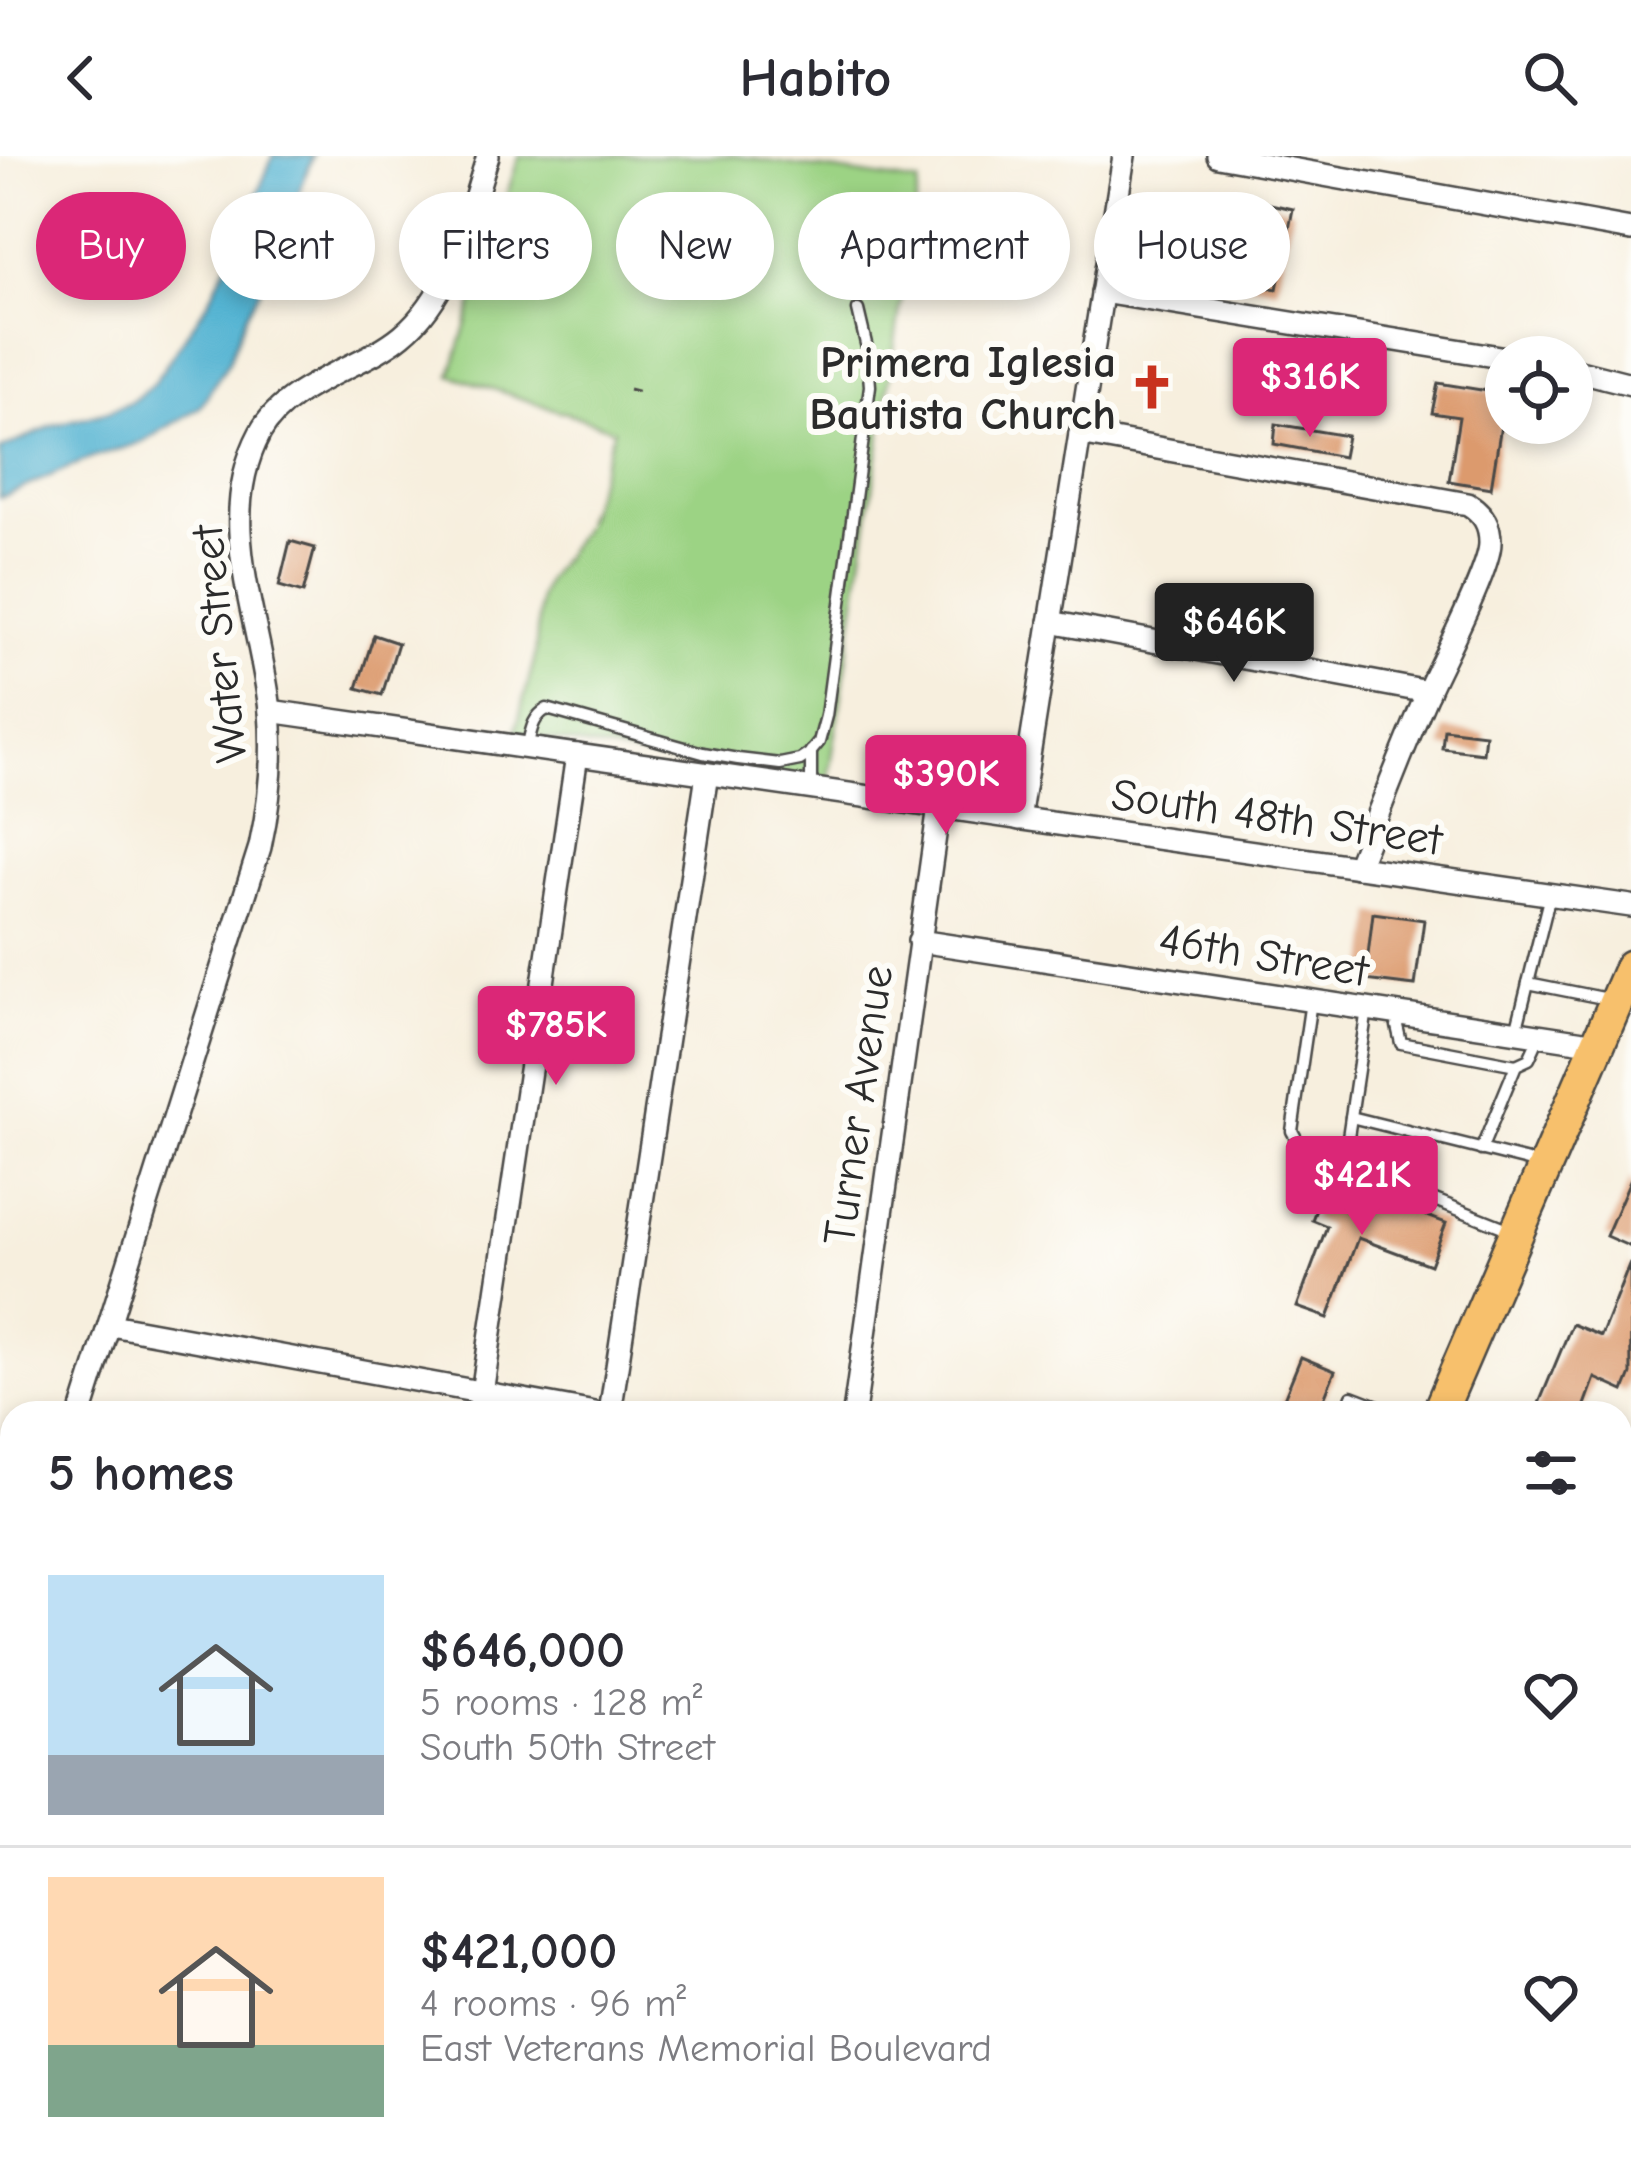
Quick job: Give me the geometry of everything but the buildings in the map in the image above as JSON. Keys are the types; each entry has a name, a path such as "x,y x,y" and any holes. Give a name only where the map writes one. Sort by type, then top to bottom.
{"main road":[{"path":"1444,1401 1631,967"}],"street":[{"name":"Water Street","path":"85,1401 260,847 272,778 270,711 240,550 243,486 252,453 262,430 302,391 401,336 423,313 451,267 488,156"},
{"path":"1118,192 1124,156"},
{"path":"1218,156 1631,230"},
{"path":"1019,819 1101,300"},
{"path":"1151,300 1485,355"},
{"path":"1593,375 1631,384"},
{"path":"1080,434 1468,504 1486,521 1491,544 1483,570 1427,692 1357,867"},
{"path":"1050,622 1427,692"},
{"name":"South 48th Street","path":"270,711 1631,907"},
{"path":"480,1401 578,755"},
{"path":"612,1401 707,774"},
{"name":"Turner Avenue","path":"856,1401 939,807"},
{"name":"46th Street","path":"920,940 1597,1043"},
{"path":"111,1324 471,1401"}],"lane":[{"path":"526,748 534,720 548,709 753,762 791,763 819,742 870,386 859,310"},
{"path":"811,789 812,751"},
{"path":"1516,1031 1550,895"},
{"path":"1528,983 1616,1001"},
{"path":"1312,1000 1292,1131 1301,1147 1516,1233"},
{"path":"1344,1164 1367,1009"},
{"path":"1400,1014 1401,1043 1516,1065 1529,1059 1540,1035"},
{"path":"1481,1150 1516,1065"},
{"path":"1351,1117 1545,1166"}],"path":[{"path":"629,389 640,392"},
{"path":"828,424 864,432"}],"green space":[{"path":"519,156 734,156 919,183 918,192 798,192 798,300 901,300 827,791 515,733 535,657 540,597 583,527 614,429 451,375 474,300 592,300 592,192 508,192"}],"water":[{"path":"273,156 313,156 299,192 258,192"},
{"path":"210,298 254,300 229,361 200,407 143,442 86,460 0,498 0,450 54,425 133,401 153,384"}],"place":[{"name":"Primera Iglesia Bautista Church","path":"1152,387"}]}
